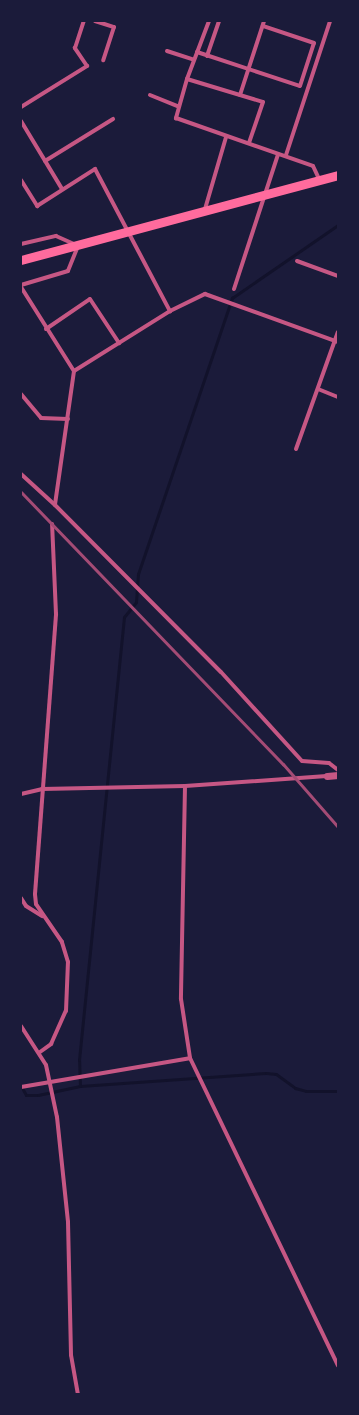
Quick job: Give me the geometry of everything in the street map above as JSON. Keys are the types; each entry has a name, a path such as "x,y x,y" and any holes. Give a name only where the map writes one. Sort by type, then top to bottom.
{"main road":[{"path":"21,260 78,246 127,230 263,196 338,175"}],"street":[{"path":"21,107 87,66 75,48 84,21"},
{"path":"95,21 114,27 103,60"},
{"path":"209,21 187,79 176,118 226,137 249,143 278,154 286,155 313,166 319,180"},
{"path":"207,56 219,21"},
{"path":"286,155 330,21"},
{"path":"197,52 207,56 249,69 300,86 314,43 263,23 249,69 240,95"},
{"path":"167,51 194,60"},
{"path":"187,79 263,102 249,143"},
{"path":"150,95 180,107"},
{"path":"45,161 113,119"},
{"path":"21,121 62,189"},
{"path":"205,210 226,137"},
{"path":"234,290 263,196 278,154"},
{"path":"21,180 37,206 95,169 170,311"},
{"path":"21,244 56,236 78,246 68,271 21,286 46,329 74,371 55,505"},
{"path":"297,261 338,276"},
{"path":"74,371 170,311 205,294 336,341"},
{"path":"46,329 90,299 119,343"},
{"path":"296,449 338,332"},
{"path":"318,389 338,397"},
{"path":"21,394 41,418 68,419"},
{"path":"21,474 55,505 221,672 302,761 329,763 338,770"},
{"path":"40,1052 51,1044 66,1011 68,962 62,942 36,904 35,894 56,614 52,524"},
{"path":"21,794 42,789 185,786 338,775"},
{"path":"185,786 181,999 190,1058 338,1365"},
{"path":"21,898 26,906 43,916"},
{"path":"21,1026 40,1052 51,1083 57,1117 68,1222 70,1356 78,1394"},
{"path":"21,1087 51,1083 84,1074 190,1058"}],"waterway":[{"path":"80,1086 79,1060 124,617 136,602 138,574 232,298 338,225"},
{"path":"21,1086 26,1095 38,1095 80,1086 266,1073 276,1074 295,1088 306,1091 338,1091"}],"railway":[{"path":"21,492 283,764 338,827"}]}
